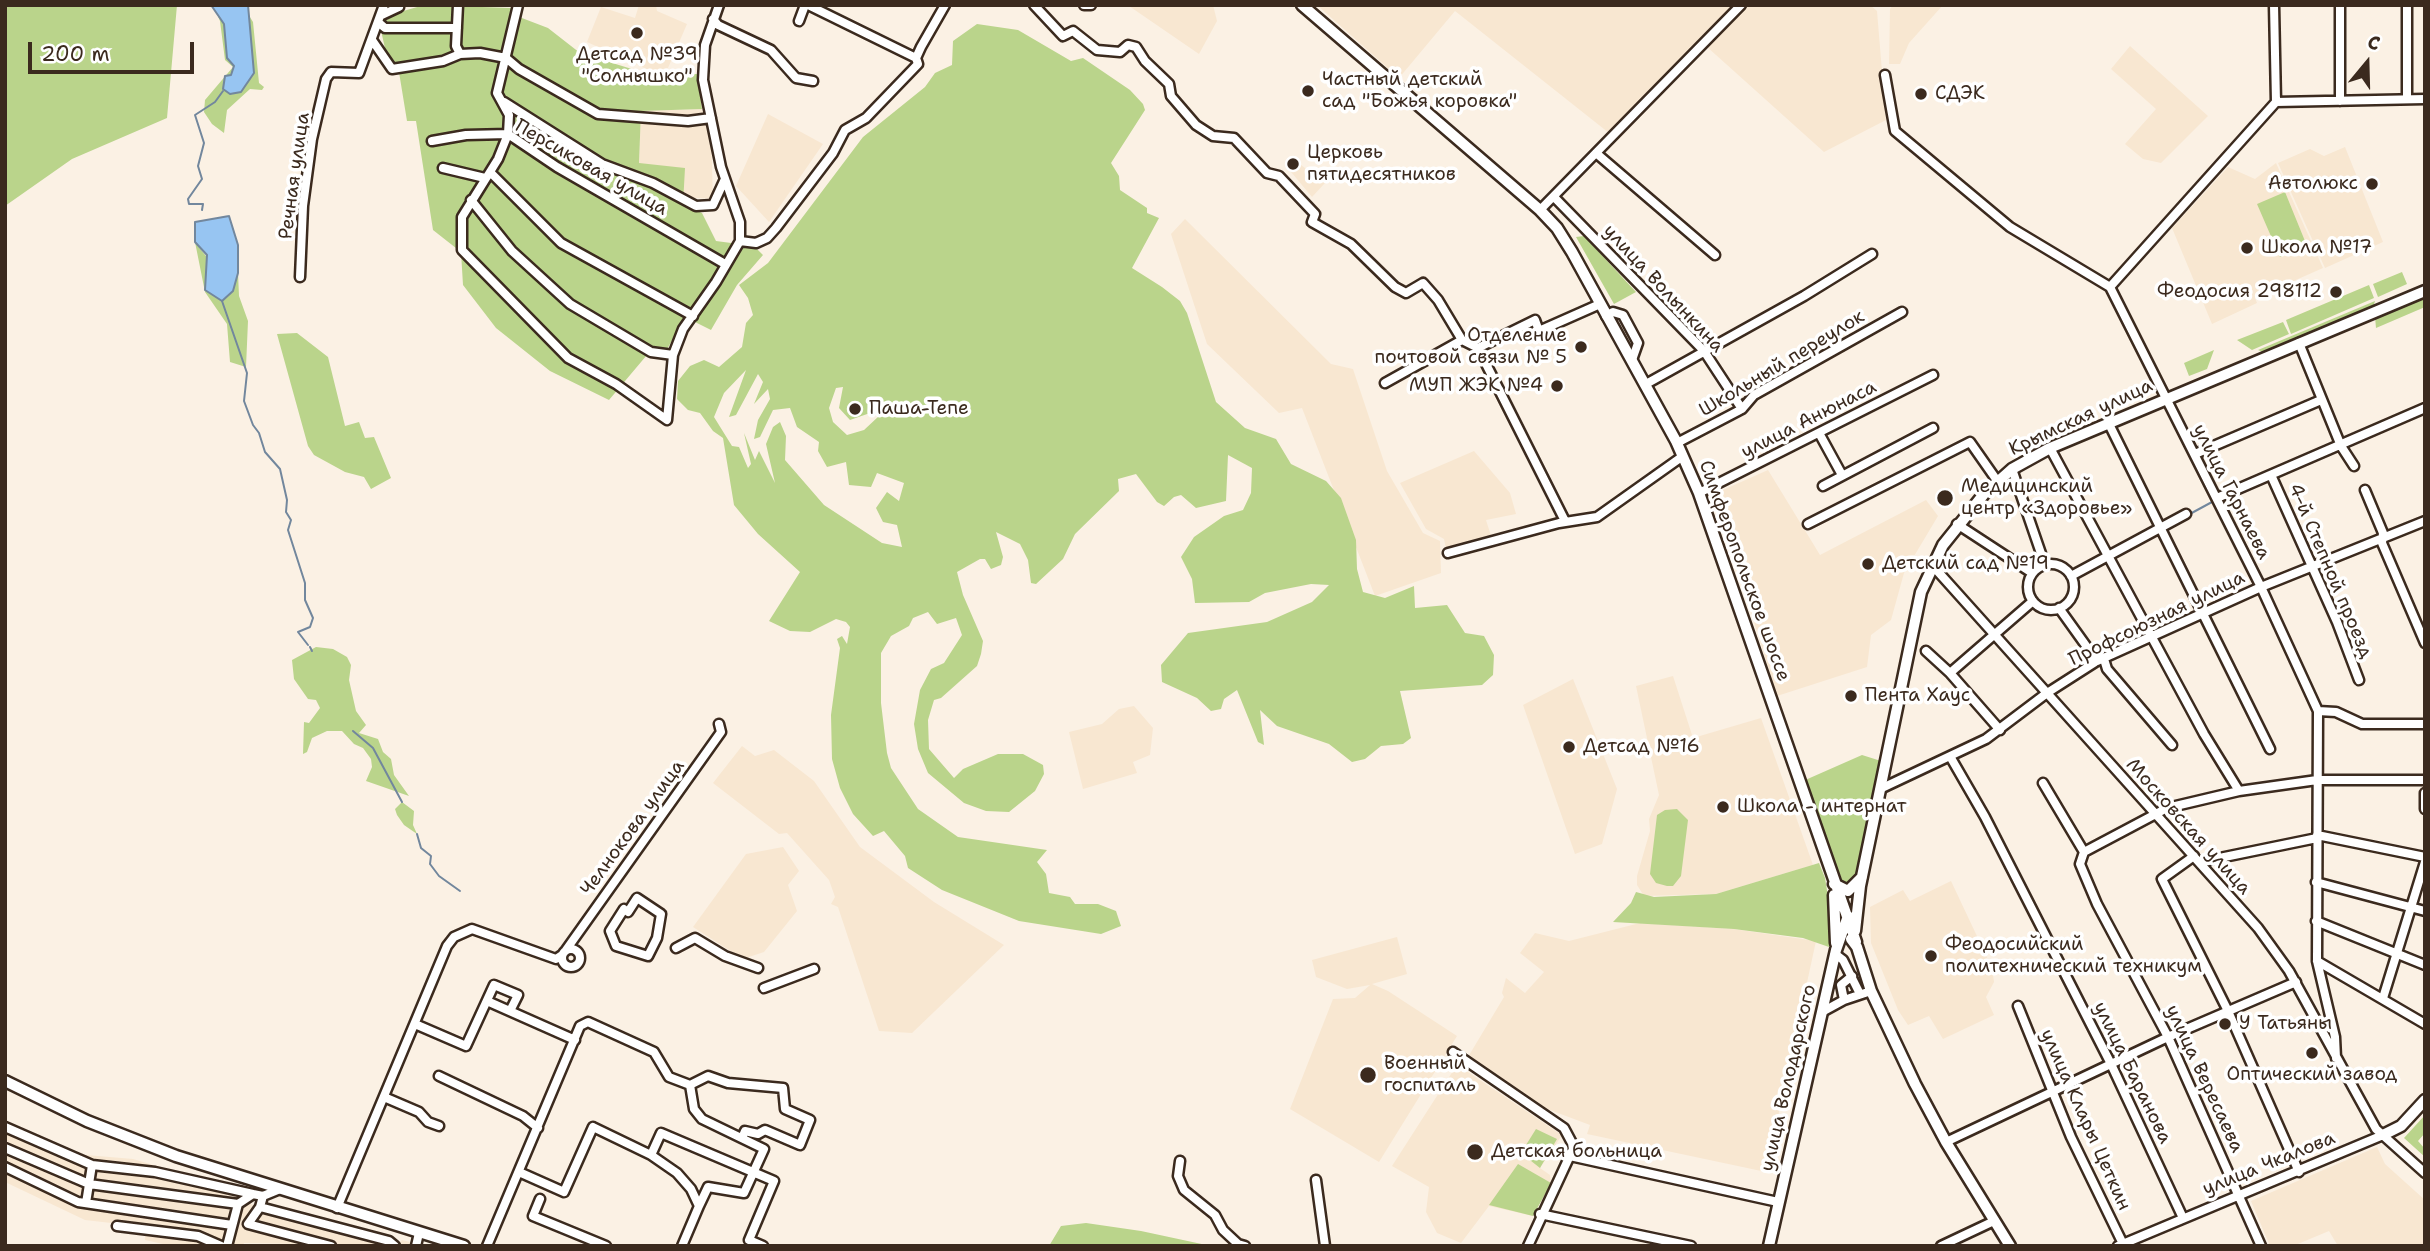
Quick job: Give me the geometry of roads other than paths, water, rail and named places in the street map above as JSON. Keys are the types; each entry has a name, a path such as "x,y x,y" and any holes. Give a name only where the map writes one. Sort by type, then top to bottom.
{"main road":[{"name":"Симферопольское шоссе","path":"1302,5 1314,9 1540,210 1573,252 1684,456 1699,493 1871,991 1946,1142 2010,1246"},
{"name":"Крымская улица","path":"1847,919 1863,877 1912,627 1932,565 1957,524 2012,469 2050,448 2425,291"},
{"path":"1835,952 1833,883 1848,891 1863,877"},
{"path":"1857,945 1855,916 1863,877"},
{"name":"улица Володарского","path":"1769,1246 1835,952 1847,919"},
{"path":"1835,952 1847,938 1857,945"},
{"path":"5,1081 87,1121 234,1177 464,1246"},
{"name":"улица Чкалова","path":"2383,1135 2401,1126 2425,1100"}],"street":[{"path":"384,5 372,40 392,69 443,61 460,54 506,58 519,69 598,114 688,121 711,118"},
{"path":"458,5 456,46 460,54"},
{"path":"516,6 497,93 509,114 508,134 488,175 462,217 462,250 568,358 616,384 667,420 673,355 683,329 716,282 724,264 740,241 736,206 725,179 704,80 705,45 719,5"},
{"path":"740,241 756,243 767,238 833,153 845,130 866,118 918,64 916,58 806,5 799,21"},
{"path":"916,58 945,5"},
{"path":"1034,5 1063,36 1073,31 1097,50 1120,52 1128,45 1136,47 1145,61 1169,84 1171,96 1196,125 1205,133 1234,138 1266,173 1279,176 1315,214 1312,222 1352,244 1395,287 1406,293 1423,282 1438,300 1462,340 1478,348 1565,521"},
{"path":"1084,5 1091,5"},
{"path":"1540,210 1741,5"},
{"path":"1885,75 1891,122 1895,131 2010,227 2110,287 2276,102 2274,5"},
{"path":"2340,5 2340,101"},
{"path":"2407,5 2407,99"},
{"path":"379,19 402,6"},
{"path":"379,19 385,29 457,28"},
{"path":"713,19 718,25 771,50 796,78 813,81"},
{"name":"Речная улица","path":"300,277 303,206 312,139 326,79 331,72 359,73 372,40"},
{"path":"2276,102 2425,99"},
{"path":"504,102 603,163 653,183 696,206 713,205 725,179"},
{"name":"Персиковая улица","path":"432,141 466,135 508,134 556,167 724,264"},
{"path":"1596,153 1715,255"},
{"path":"443,168 488,175 561,243 693,316"},
{"name":"улица Волынкина","path":"1554,197 1704,351 1742,409"},
{"path":"471,200 512,251 570,304 651,352 673,355"},
{"path":"1646,384 1804,296 1871,254"},
{"name":"улица Гарнаева","path":"2110,287 2261,587 2318,711 2317,961 2336,1058"},
{"path":"1478,348 1535,320 1539,331 1600,304"},
{"name":"Школьный переулок","path":"1677,443 1742,409 1754,395 1902,312"},
{"path":"1385,383 1462,340"},
{"path":"2299,343 2341,446 2354,466"},
{"name":"улица Анюнаса","path":"1699,493 1933,375"},
{"path":"2195,454 2321,400"},
{"path":"2217,498 2425,408"},
{"path":"2108,422 2270,749"},
{"path":"1823,486 1933,428"},
{"path":"1819,433 1842,475"},
{"path":"1808,524 1970,442 1998,482"},
{"path":"2050,448 2204,734 2239,791"},
{"path":"1448,552 1565,521 1597,517 1684,456"},
{"path":"2012,469 2045,565"},
{"name":"4-й Степной проезд","path":"2271,475 2337,622 2359,680"},
{"path":"2364,490 2383,539 2382,543 2425,643"},
{"path":"2071,576 2186,514"},
{"name":"Профсоюзная улица","path":"1880,789 1951,758 2000,730 2047,693 2101,660 2261,587 2425,521"},
{"path":"1957,524 2032,573"},
{"name":"Московская улица","path":"1932,565 1996,634 2096,751 2158,814 2259,928 2295,982 2376,1129 2425,1173"},
{"path":"2045,565 2060,566 2071,576 2072,595 2059,608 2049,610 2033,601 2028,582 2032,573 2045,565"},
{"path":"1950,673 2033,601"},
{"path":"2059,608 2172,745"},
{"path":"1926,651 1950,673 2000,730"},
{"path":"2318,711 2336,712 2362,724 2425,724"},
{"name":"Челнокова улица","path":"415,1024 447,946 463,931 472,929 556,959 564,953 721,732 719,724"},
{"name":"улица Баранова","path":"1951,758 1985,817 2111,1064 2183,1218"},
{"path":"2043,783 2084,852 2167,808 2239,791 2316,779 2425,780"},
{"path":"2425,793 2425,809"},
{"path":"2299,1172 2228,1012 2162,878 2197,859 2317,836 2425,859 2383,998"},
{"name":"улица Вересаева","path":"2084,852 2080,864 2093,894 2168,1037 2241,1195 2261,1246"},
{"path":"2316,882 2425,911"},
{"path":"638,898 661,915 657,939 648,956 615,946 610,931 626,911 638,898"},
{"path":"2316,921 2425,965"},
{"path":"677,948 695,938 725,956 758,968"},
{"path":"1835,952 1842,958 1860,993"},
{"path":"2317,961 2425,1024"},
{"path":"764,988 814,969"},
{"path":"1844,1000 1841,985 1852,976"},
{"path":"1946,1142 2168,1037 2295,982"},
{"path":"337,1208 415,1024 466,1046 494,985 518,995 510,1011"},
{"path":"1822,1012 1860,993 1871,991"},
{"path":"486,1000 575,1040"},
{"name":"улица Клары Цеткин","path":"2018,1006 2122,1245"},
{"path":"487,1246 580,1027 588,1022 654,1052 669,1077 690,1085 708,1076 727,1083 783,1088 785,1109 810,1120 800,1145 765,1130 758,1134 745,1131 741,1138"},
{"path":"1454,1052 1564,1128 1573,1149 1540,1214 1528,1246"},
{"path":"439,1076 523,1116 538,1128"},
{"path":"682,1246 708,1186 742,1195 764,1149 702,1119 694,1109 690,1085"},
{"path":"384,1097 419,1112 428,1122 439,1126"},
{"path":"5,1127 92,1165 155,1172 263,1196 280,1189"},
{"path":"519,1172 564,1192 593,1127 651,1155 677,1173 699,1206"},
{"path":"651,1155 661,1133 774,1181 749,1240 763,1246"},
{"name":"улица Чкалова","path":"2122,1245 2383,1135"},
{"path":"5,1148 89,1184 238,1205"},
{"path":"1570,1156 1778,1202"},
{"path":"1180,1161 1178,1176 1184,1190 1215,1215 1223,1230 1245,1246"},
{"path":"86,1203 92,1165"},
{"path":"5,1167 86,1203 232,1225"},
{"path":"1316,1180 1325,1246"},
{"path":"227,1246 238,1205 253,1194"},
{"path":"263,1196 260,1207 247,1224 331,1246 336,1227"},
{"path":"540,1199 533,1216 607,1245"},
{"path":"260,1207 392,1244 398,1227"},
{"path":"1540,1214 1691,1246"},
{"path":"1941,1246 1994,1221"},
{"path":"117,1226 198,1236 221,1246"},
{"path":"416,1246 419,1233"}],"water":[{"path":"211,5 248,5 254,73 241,92 230,94 223,89 225,76 231,75 234,66 227,58 224,24"},
{"path":"229,216 238,245 238,273 233,291 222,301 205,290 207,255 195,242 195,222"}],"waterway":[{"path":"202,210 203,204 189,204 188,199 202,179 198,166 204,143 195,115 215,102 223,91"},
{"path":"222,301 247,373 244,401 265,452 280,469 287,500 286,512 291,520 288,530 305,583 305,600 313,618 310,627 298,632 308,645"},
{"path":"2188,515 2212,502"},
{"path":"310,647 312,651"},
{"path":"353,731 373,748 402,802"},
{"path":"417,834 421,848 431,856 430,864 439,876 460,891"}],"place":[{"name":"Детсад №39 \"Солнышко\"","path":"637,33"},
{"name":"Частный детский сад \"Божья коровка\"","path":"1308,91"},
{"name":"СДЭК","path":"1921,94"},
{"name":"Церковь пятидесятников","path":"1293,164"},
{"name":"Автолюкс","path":"2372,184"},
{"name":"Школа №17","path":"2247,248"},
{"name":"Феодосия 298112","path":"2336,292"},
{"name":"Отделение почтовой связи № 5","path":"1581,347"},
{"name":"МУП ЖЭК №4","path":"1557,386"},
{"name":"Паша-Тепе","path":"855,409"},
{"name":"Медицинский центр «Здоровье»","path":"1945,498"},
{"name":"Детский сад №19","path":"1868,564"},
{"name":"Пента Хаус","path":"1851,696"},
{"name":"Детсад №16","path":"1569,747"},
{"name":"Школа - интернат","path":"1723,807"},
{"name":"Феодосийский политехнический техникум","path":"1931,956"},
{"name":"У Татьяны","path":"2225,1024"},
{"name":"Оптический завод","path":"2312,1053"},
{"name":"Военный госпиталь","path":"1368,1075"},
{"name":"Детская больница","path":"1475,1152"}]}
